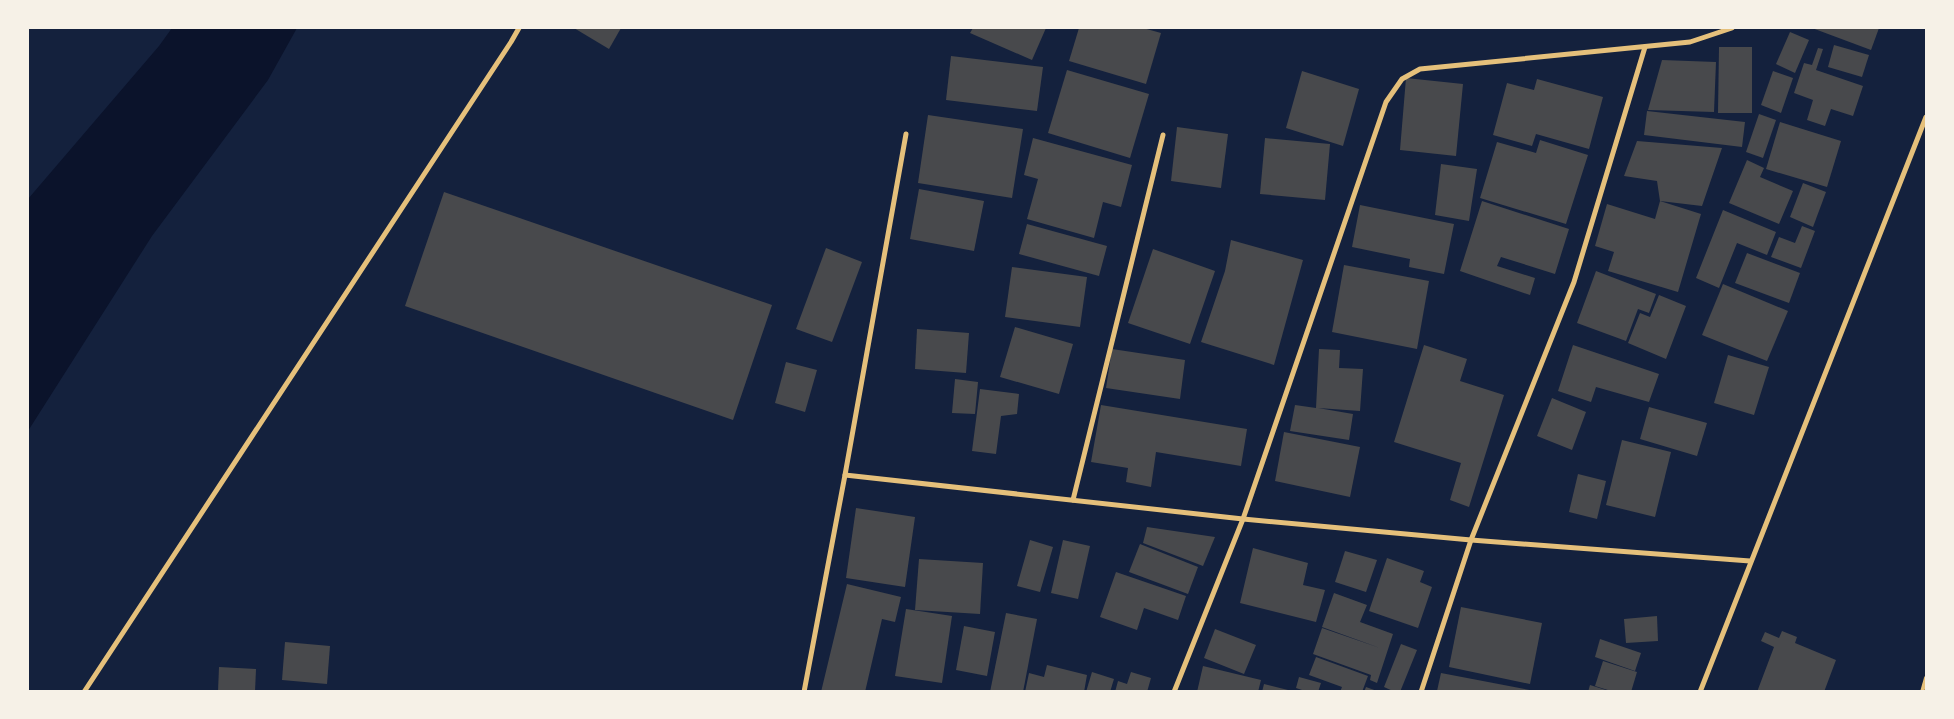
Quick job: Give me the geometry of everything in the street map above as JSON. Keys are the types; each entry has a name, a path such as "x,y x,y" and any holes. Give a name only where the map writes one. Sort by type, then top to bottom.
{"street":[{"path":"84,692 519,28"},
{"path":"1174,692 1243,519 1386,102 1402,79 1420,69 1690,42 1732,28"},
{"path":"1421,692 1471,540 1574,282 1645,47"},
{"path":"1700,692 1926,117"},
{"path":"804,692 906,134"},
{"path":"1073,500 1164,135"},
{"path":"845,475 1243,519 1471,540 1750,561"}],"lane":[{"path":"1922,692 1926,678"}],"water":[{"path":"172,28 297,28 268,80 152,236 28,431 28,199 159,46"}],"building":[{"path":"574,28 621,28 609,49"},
{"path":"973,28 1046,28 1032,60 970,33"},
{"path":"1079,28 1143,28 1161,33 1146,84 1069,61"},
{"path":"1812,28 1879,28 1871,50"},
{"path":"1790,32 1809,40 1795,73 1776,64"},
{"path":"1834,45 1869,55 1862,77 1828,67"},
{"path":"1719,47 1752,47 1752,113 1718,113"},
{"path":"1818,48 1823,49 1816,70 1863,86 1853,116 1831,109 1825,126 1807,120 1813,100 1794,93 1804,63 1812,65"},
{"path":"951,56 1043,67 1037,111 946,100"},
{"path":"1662,60 1716,62 1714,112 1648,110"},
{"path":"1067,70 1149,94 1130,158 1048,133"},
{"path":"1302,71 1359,89 1343,146 1286,128"},
{"path":"1773,71 1793,78 1781,113 1761,105"},
{"path":"1406,78 1463,84 1456,156 1400,150"},
{"path":"1537,79 1603,97 1589,149 1536,134 1532,146 1493,135 1507,83 1534,90"},
{"path":"1647,111 1745,122 1742,147 1644,135"},
{"path":"1759,114 1776,120 1763,158 1746,152"},
{"path":"928,115 1023,129 1012,198 918,183"},
{"path":"1780,122 1841,141 1827,187 1766,169"},
{"path":"1177,127 1228,134 1221,188 1171,181"},
{"path":"1033,138 1132,165 1121,207 1103,202 1094,238 1027,219 1038,179 1024,175"},
{"path":"1265,138 1330,144 1325,200 1260,194"},
{"path":"1540,140 1588,155 1566,224 1480,198 1497,142 1536,153"},
{"path":"1637,141 1722,148 1702,206 1660,201 1657,181 1624,176"},
{"path":"1747,160 1764,168 1760,177 1793,191 1779,224 1729,203"},
{"path":"1441,164 1477,169 1469,221 1435,215"},
{"path":"1803,183 1826,192 1813,227 1790,217"},
{"path":"919,189 984,201 974,251 910,239"},
{"path":"444,192 772,305 733,420 405,306"},
{"path":"1482,201 1569,229 1555,274 1501,257 1497,266 1535,278 1530,295 1460,271"},
{"path":"1660,201 1701,214 1678,292 1608,271 1614,252 1595,246 1607,204 1655,219"},
{"path":"1360,205 1454,224 1444,274 1409,267 1410,259 1352,247"},
{"path":"1723,210 1776,232 1767,255 1737,243 1719,288 1696,278"},
{"path":"1027,224 1107,246 1099,276 1019,254"},
{"path":"1802,226 1815,231 1801,268 1771,257 1779,237 1795,243"},
{"path":"1231,240 1303,260 1274,365 1201,342 1225,271"},
{"path":"826,248 862,262 832,342 796,329"},
{"path":"1153,249 1215,271 1190,344 1128,323"},
{"path":"1747,253 1800,273 1789,303 1735,283"},
{"path":"1344,265 1429,281 1417,349 1332,332"},
{"path":"1012,267 1087,277 1080,327 1005,317"},
{"path":"1596,271 1656,294 1649,313 1638,309 1626,341 1577,323"},
{"path":"1723,284 1788,311 1767,361 1702,335"},
{"path":"1659,295 1686,306 1666,359 1628,343 1640,313 1650,317"},
{"path":"1015,327 1073,344 1059,394 1000,377"},
{"path":"917,329 969,333 966,373 915,369"},
{"path":"1424,345 1467,359 1460,381 1504,395 1469,507 1450,500 1461,463 1394,442"},
{"path":"1573,345 1659,374 1649,402 1596,387 1591,402 1558,391"},
{"path":"1112,349 1185,360 1180,399 1106,388"},
{"path":"1319,349 1340,350 1339,368 1363,369 1360,411 1318,408 1353,414 1349,440 1290,431 1295,405 1316,408"},
{"path":"1728,355 1769,367 1754,415 1714,403"},
{"path":"786,362 817,370 805,412 775,403"},
{"path":"955,379 978,382 975,414 952,413"},
{"path":"980,389 1019,394 1017,414 1001,416 996,454 972,451"},
{"path":"1552,398 1586,412 1572,450 1537,436"},
{"path":"1101,405 1247,429 1241,466 1156,452 1151,487 1126,482 1128,468 1091,462"},
{"path":"1649,407 1707,423 1697,456 1640,439"},
{"path":"1284,432 1360,447 1350,497 1275,481"},
{"path":"1622,440 1671,452 1655,517 1606,505"},
{"path":"1578,474 1606,481 1597,519 1569,512"},
{"path":"856,508 915,517 905,587 846,578"},
{"path":"1147,527 1215,537 1203,566 1143,543"},
{"path":"1030,540 1053,547 1040,592 1017,586"},
{"path":"1063,540 1090,546 1078,599 1051,593"},
{"path":"1140,544 1198,567 1188,594 1129,572"},
{"path":"1253,548 1308,563 1303,585 1325,590 1316,622 1240,603"},
{"path":"1345,551 1377,560 1366,592 1335,582"},
{"path":"1387,558 1424,571 1420,582 1432,587 1418,628 1369,611"},
{"path":"919,559 983,563 980,614 915,610"},
{"path":"1116,572 1186,596 1178,620 1144,608 1137,630 1100,617"},
{"path":"847,584 901,597 895,622 882,619 865,692 821,692"},
{"path":"1334,593 1367,605 1360,622 1393,634 1377,683 1370,680 1371,675 1313,654 1322,628 1380,648 1322,627"},
{"path":"1461,607 1542,623 1530,684 1449,667"},
{"path":"906,609 952,616 942,683 895,676"},
{"path":"1006,613 1037,619 1023,692 990,692"},
{"path":"1657,616 1658,641 1626,643 1624,619"},
{"path":"964,626 995,632 987,676 956,670"},
{"path":"1215,629 1256,645 1244,674 1204,658"},
{"path":"1782,631 1797,637 1795,643 1836,660 1824,692 1757,692 1774,647 1761,641 1765,632 1779,638"},
{"path":"1600,639 1641,653 1635,671 1595,657"},
{"path":"285,642 330,646 327,684 282,680"},
{"path":"1401,644 1417,650 1400,692 1395,692 1384,687"},
{"path":"1316,657 1368,676 1362,692 1340,692 1342,687 1309,675"},
{"path":"1603,661 1637,672 1631,692 1614,692 1595,686"},
{"path":"1047,665 1087,675 1084,692 1025,692 1029,673 1044,677"},
{"path":"1203,666 1261,680 1258,692 1197,692"},
{"path":"219,667 256,669 255,692 218,692"},
{"path":"1092,672 1114,679 1110,692 1086,692"},
{"path":"1131,672 1151,678 1147,692 1115,692 1118,681 1127,684"},
{"path":"1441,673 1535,691 1535,692 1437,691"},
{"path":"1299,677 1321,683 1318,692 1308,692 1296,688"},
{"path":"1264,684 1292,691 1292,692 1262,692"},
{"path":"1590,685 1609,691 1609,692 1588,692"},
{"path":"1366,687 1377,691 1377,692 1364,692"}]}
